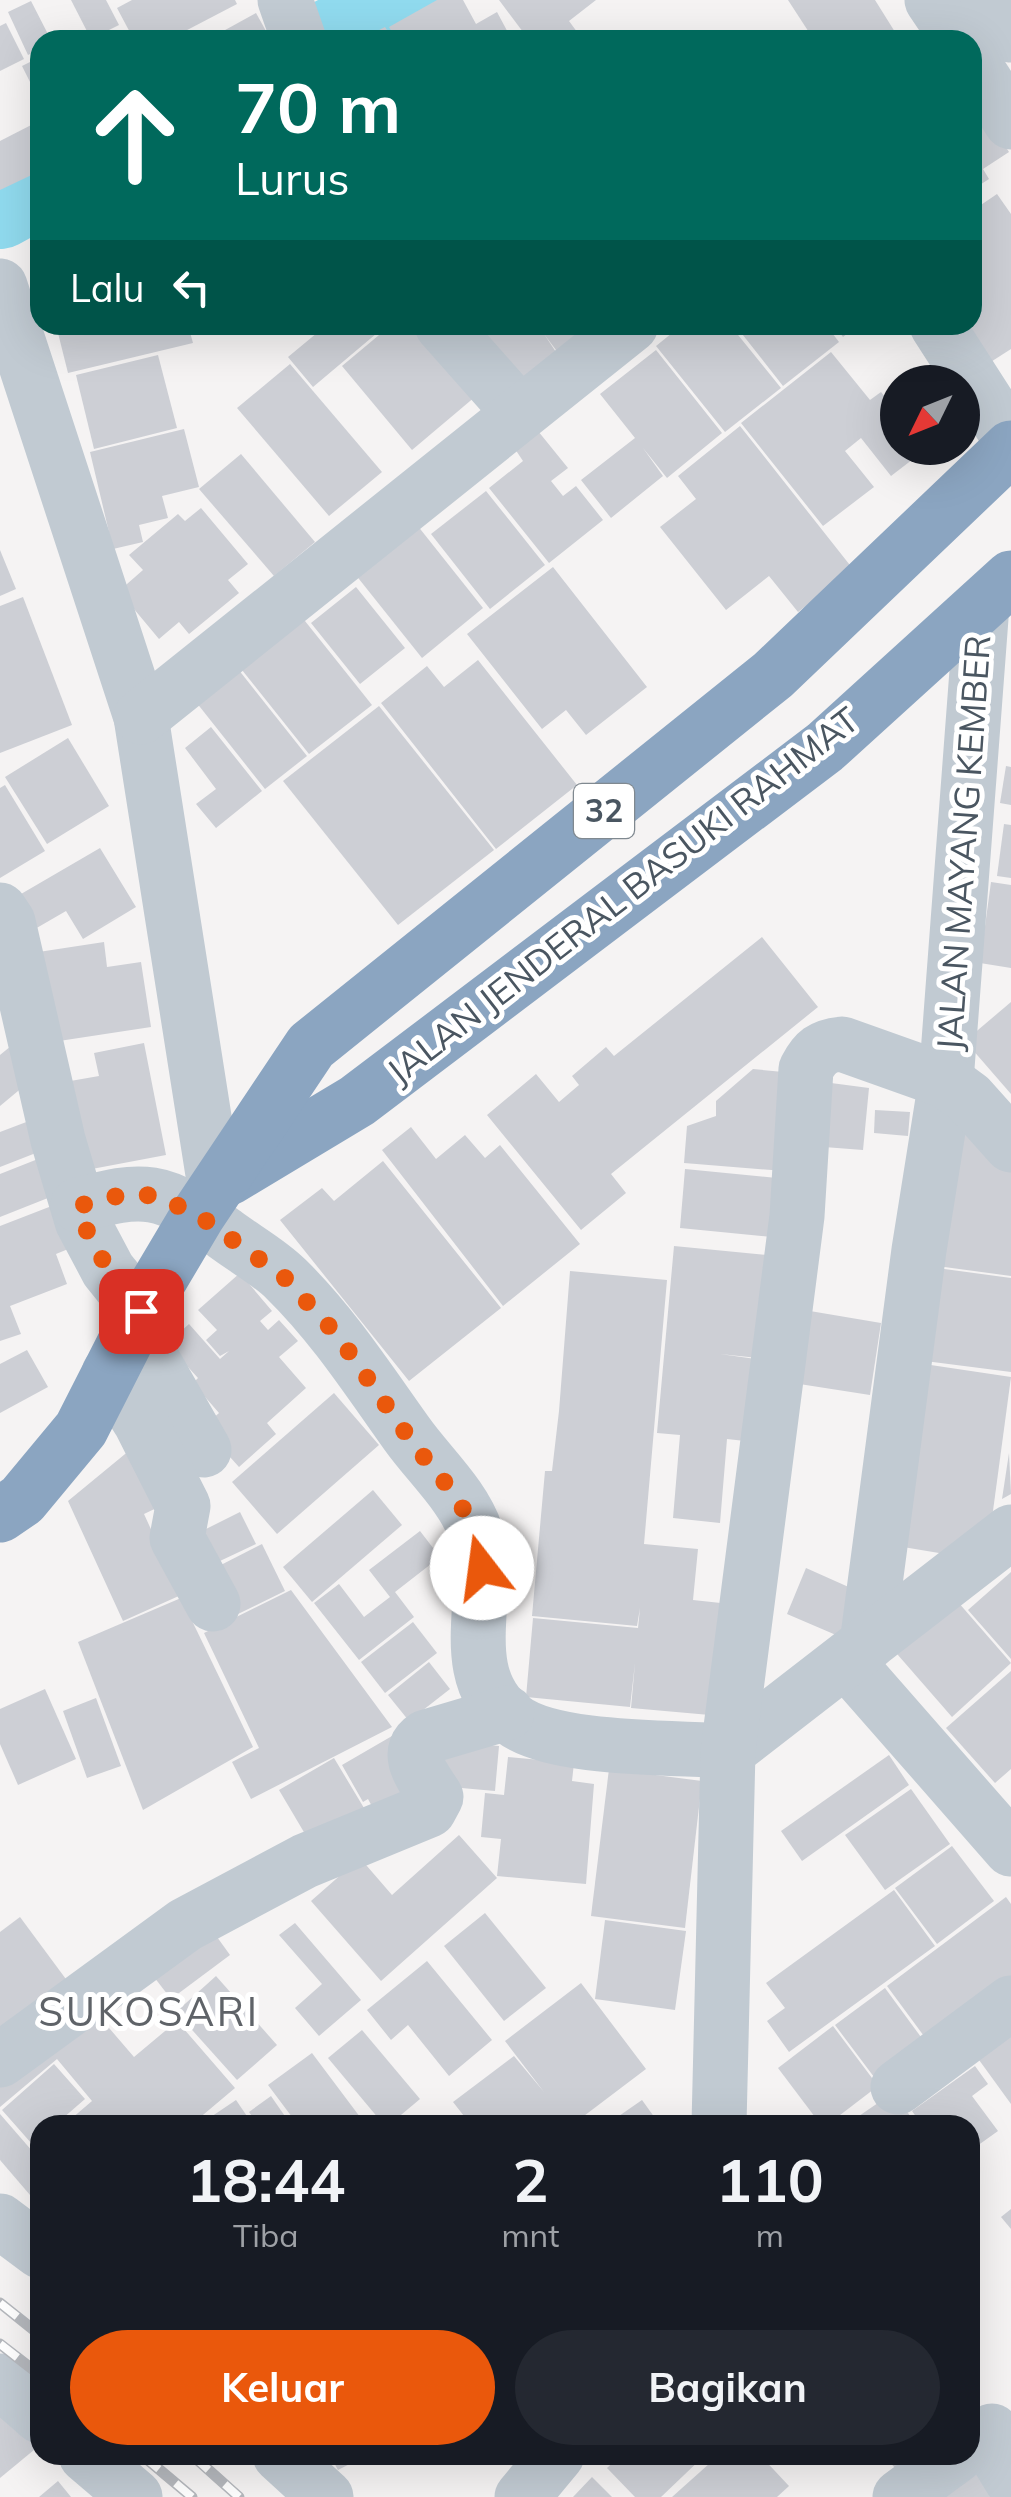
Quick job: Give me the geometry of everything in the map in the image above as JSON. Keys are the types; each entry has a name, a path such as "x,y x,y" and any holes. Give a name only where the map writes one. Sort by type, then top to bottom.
{"highway":[{"name":"JALAN JENDERAL BASUKI RAHMAT","path":"0,1514 22,1500 82,1428 128,1337 206,1201 311,1046 774,675 1011,444"},
{"name":"JALAN JENDERAL BASUKI RAHMAT","path":"206,1201 356,1101 826,746 996,592"}],"street":[{"path":"932,0 952,30"},
{"path":"988,0 1011,35"},
{"path":"982,77 1011,122"},
{"path":"0,286 141,717 206,1201"},
{"path":"451,335 519,412"},
{"path":"141,717 618,335"},
{"path":"943,335 1011,444"},
{"name":"JALAN MAYANG KEMBER","path":"856,1653 946,1081 996,592"},
{"path":"0,910 8,922 12,1005 82,1221 108,1270 128,1337 141,1424 183,1506 178,1538 213,1604"},
{"path":"718,2115 728,1751 797,1216 806,1069 813,1054 826,1046 842,1044 946,1081 970,1098 1011,1145"},
{"path":"78,1206 117,1196 154,1195 206,1201 338,1336 414,1445 456,1496 475,1531 482,1568 476,1641 482,1674 496,1702 513,1720 538,1732 575,1741 728,1751 1011,1532"},
{"path":"128,1337 204,1450"},
{"path":"856,1653 1011,1849"},
{"path":"0,2060 185,1925 305,1860 430,1810 436,1797 417,1766 414,1750 418,1742 426,1736 507,1713"},
{"path":"898,2087 1011,2003"},
{"path":"0,2220 30,2244"},
{"path":"0,2381 30,2407"},
{"path":"98,2465 136,2497"},
{"path":"291,2465 326,2497"},
{"path":"522,2497 549,2465"},
{"path":"900,2497 951,2465"}],"building":[{"path":"71,0 106,0 119,25 109,30 86,30"},
{"path":"132,0 235,0 237,4 187,30 129,30 117,8"},
{"path":"437,0 463,0 476,24 497,12 507,30 391,30 389,27"},
{"path":"499,0 596,0 569,21 576,30 522,30"},
{"path":"788,0 875,0 894,30 808,30"},
{"path":"31,1 46,30 30,30 28,55 8,12"},
{"path":"256,13 265,30 225,30"},
{"path":"6,23 24,59 0,71 0,26"},
{"path":"30,62 30,82 22,66"},
{"path":"982,110 1009,152 983,169 989,179 982,184"},
{"path":"30,126 30,176 0,190 0,141"},
{"path":"997,194 1011,214 1011,349 986,365 966,335 982,335 982,204"},
{"path":"58,335 191,335 193,343 68,373"},
{"path":"315,335 375,335 313,387 288,357"},
{"path":"379,335 424,335 476,396 412,450 342,366"},
{"path":"472,335 545,335 558,355 512,389"},
{"path":"545,335 585,335 559,354"},
{"path":"670,335 738,335 781,388 725,432 656,346"},
{"path":"743,335 834,335 839,342 783,386"},
{"path":"656,350 722,433 667,478 643,448 663,476 611,518 581,480 635,438 600,394"},
{"path":"831,352 870,400 880,393 880,462 861,438 845,451 874,487 823,526 741,423"},
{"path":"158,355 177,428 94,449 76,375"},
{"path":"290,364 382,472 329,516 237,408"},
{"path":"740,426 853,569 798,612 769,576 726,610 660,527 696,499 678,476"},
{"path":"184,429 199,487 162,496 168,518 139,525 143,542 113,549 90,452"},
{"path":"538,431 568,468 551,481 563,496 576,486 603,520 549,563 489,488 523,461 515,449"},
{"path":"241,454 315,542 274,576 199,489"},
{"path":"882,465 905,465 891,476"},
{"path":"486,491 545,565 490,609 431,534"},
{"path":"201,508 248,564 228,580 239,593 189,634 179,622 159,639 119,591 143,570 129,555 178,514 185,521"},
{"path":"417,525 483,608 422,658 355,574"},
{"path":"0,550 16,589 0,596"},
{"path":"553,567 647,687 586,735 566,710 542,729 467,634"},
{"path":"356,587 405,648 360,684 311,623"},
{"path":"23,597 72,725 0,753 0,606"},
{"path":"301,616 372,705 309,754 238,665"},
{"path":"478,660 577,785 496,849 381,703 427,666 444,687"},
{"path":"238,669 307,756 265,789 196,702"},
{"path":"379,706 494,850 398,925 283,781"},
{"path":"211,727 262,791 216,828 196,804 216,789 185,748"},
{"path":"68,738 109,806 47,844 5,777"},
{"path":"1006,766 1011,767 1011,805 1000,803"},
{"path":"5,785 45,851 0,878 0,788"},
{"path":"1004,824 1011,825 1011,878 997,876"},
{"path":"100,848 136,907 83,939 66,911 28,933 9,901"},
{"path":"991,882 1011,885 1011,968 980,963"},
{"path":"762,937 818,1007 611,1174 626,1193 581,1230 487,1115 536,1074 559,1102 579,1085 572,1076 606,1047 614,1056"},
{"path":"104,942 107,967 141,962 151,1027 46,1043 32,953"},
{"path":"1011,1002 1011,1094 965,1041"},
{"path":"144,1043 166,1155 76,1172 59,1083 99,1076 94,1053"},
{"path":"11,1046 24,1086 0,1106 0,1055"},
{"path":"753,1069 794,1073 784,1171 684,1163 687,1126 716,1116 716,1101"},
{"path":"831,1083 869,1088 863,1150 824,1147"},
{"path":"952,1095 1011,1160 1011,1276 937,1266"},
{"path":"875,1110 910,1112 908,1136 874,1133"},
{"path":"29,1121 41,1151 0,1167 0,1132"},
{"path":"411,1127 436,1159 465,1135 485,1158 500,1145 580,1244 503,1306 382,1150"},
{"path":"43,1157 58,1194 0,1217 0,1174"},
{"path":"383,1161 501,1308 409,1381 280,1220 322,1188 334,1201"},
{"path":"685,1169 787,1179 781,1238 680,1228"},
{"path":"62,1202 78,1245 56,1254 67,1284 10,1306 21,1334 0,1341 0,1226"},
{"path":"674,1246 767,1255 758,1358 720,1354 763,1360 754,1442 727,1439 720,1523 673,1518 680,1435 657,1433"},
{"path":"937,1268 1011,1278 1011,1372 925,1361"},
{"path":"570,1271 667,1280 644,1544 698,1549 693,1600 730,1604 721,1716 631,1708 635,1663 630,1707 526,1697 533,1618 638,1628 640,1608 637,1626 532,1616 545,1471 552,1471 559,1411"},
{"path":"240,1273 272,1311 260,1321 268,1330 279,1320 298,1341 279,1357 306,1388 267,1423 276,1434 239,1467 203,1427 219,1413 193,1383 198,1378 167,1344 189,1324 220,1359 229,1351 220,1356 206,1340 217,1330 198,1310"},
{"path":"804,1310 881,1323 870,1395 793,1383"},
{"path":"27,1350 48,1387 0,1413 0,1364"},
{"path":"924,1364 1011,1377 988,1548 969,1558 897,1546"},
{"path":"334,1393 379,1445 277,1534 232,1482"},
{"path":"136,1445 167,1503 144,1514 181,1595 123,1621 68,1501"},
{"path":"1009,1453 1011,1494 1002,1499"},
{"path":"373,1490 402,1525 312,1602 283,1567"},
{"path":"240,1512 256,1544 203,1569 188,1538"},
{"path":"420,1531 440,1557 395,1592 414,1617 359,1660 314,1603 339,1584 364,1617 390,1597 369,1570"},
{"path":"262,1544 285,1591 238,1614 215,1568"},
{"path":"806,1568 862,1593 843,1638 787,1614"},
{"path":"1011,1572 1011,1659 968,1610"},
{"path":"291,1590 392,1727 251,1799 232,1762 259,1748 204,1633"},
{"path":"951,1594 1011,1663 952,1717 891,1647"},
{"path":"181,1598 253,1747 143,1810 78,1642"},
{"path":"413,1622 437,1653 385,1693 361,1662"},
{"path":"429,1662 450,1689 409,1721 388,1695"},
{"path":"1011,1671 1011,1769 995,1783 946,1728"},
{"path":"45,1689 76,1759 18,1785 0,1744 0,1709"},
{"path":"96,1698 121,1766 87,1778 63,1711"},
{"path":"392,1736 427,1797 381,1823 368,1799 363,1802 342,1765"},
{"path":"443,1741 499,1746 495,1791 439,1786"},
{"path":"889,1755 909,1785 802,1861 781,1831"},
{"path":"508,1757 574,1763 572,1781 594,1784 586,1884 497,1876 501,1839 481,1837 485,1793 504,1795"},
{"path":"334,1758 367,1813 311,1844 279,1790"},
{"path":"609,1769 702,1781 685,1928 591,1916"},
{"path":"911,1789 950,1844 885,1890 845,1835"},
{"path":"459,1835 497,1878 381,1981 311,1901 360,1858 392,1895"},
{"path":"952,1846 994,1901 937,1944 895,1888"},
{"path":"894,1890 935,1946 789,2052 767,2021 785,2008 766,1983"},
{"path":"1006,1897 1011,1904 1011,1987 932,2047 887,1986"},
{"path":"485,1913 546,1988 504,2021 444,1946"},
{"path":"20,1917 74,1990 0,2044 0,1932"},
{"path":"204,1919 230,1955 171,1999 144,1964"},
{"path":"605,1920 686,1931 675,2010 595,1999"},
{"path":"295,1923 361,2000 319,2036 295,2008 322,1984 279,1935"},
{"path":"427,1961 492,2040 449,2076 408,2025 391,2040 367,2010"},
{"path":"216,1976 277,2045 237,2080 176,2012"},
{"path":"581,1983 646,2069 585,2115 463,2115 453,2102 514,2056 544,2092 505,2041"},
{"path":"885,1988 929,2048 880,2085 835,2025"},
{"path":"85,2000 134,2057 177,2021 235,2088 203,2115 76,2115 92,2101 57,2059 0,2107 0,2071"},
{"path":"1011,2009 1011,2104 966,2042"},
{"path":"833,2026 878,2086 840,2115 813,2115 778,2068"},
{"path":"362,2030 420,2099 401,2115 376,2115 328,2058"},
{"path":"312,2053 358,2115 290,2115 268,2085"},
{"path":"54,2064 85,2099 67,2115 30,2115 30,2142 2,2110"},
{"path":"975,2066 988,2084 972,2096 998,2131 980,2144 980,2115 915,2115 912,2111"},
{"path":"894,2092 909,2115 860,2115"},
{"path":"271,2096 284,2115 251,2115 249,2112"},
{"path":"236,2100 246,2115 214,2115"},
{"path":"642,2100 653,2115 620,2115"},
{"path":"0,2114 30,2148 30,2195 0,2160"},
{"path":"1011,2209 1011,2229 1001,2217"},
{"path":"0,2390 30,2421 30,2453 0,2478"},
{"path":"695,2465 661,2497 635,2497 607,2468"},
{"path":"708,2465 769,2465 789,2486 777,2497 672,2497"},
{"path":"892,2465 923,2465 905,2480"},
{"path":"960,2465 977,2465 1011,2497 941,2497"},
{"path":"592,2477 612,2497 573,2497"},
{"path":"58,2481 71,2497 39,2497"}],"waterway":[{"path":"345,30 401,0"},
{"path":"0,210 30,194"}],"railway":[{"path":"0,2303 30,2327"},
{"path":"0,2344 30,2367"},
{"path":"154,2465 192,2497"},
{"path":"203,2465 239,2497"}],"district":[{"name":"SUKOSARI","path":"149,2012"}],"route":[{"path":"141,1311 108,1270 78,1206 117,1196 154,1195 198,1215 284,1277 338,1336 414,1445 456,1496 475,1531 482,1568"}]}
